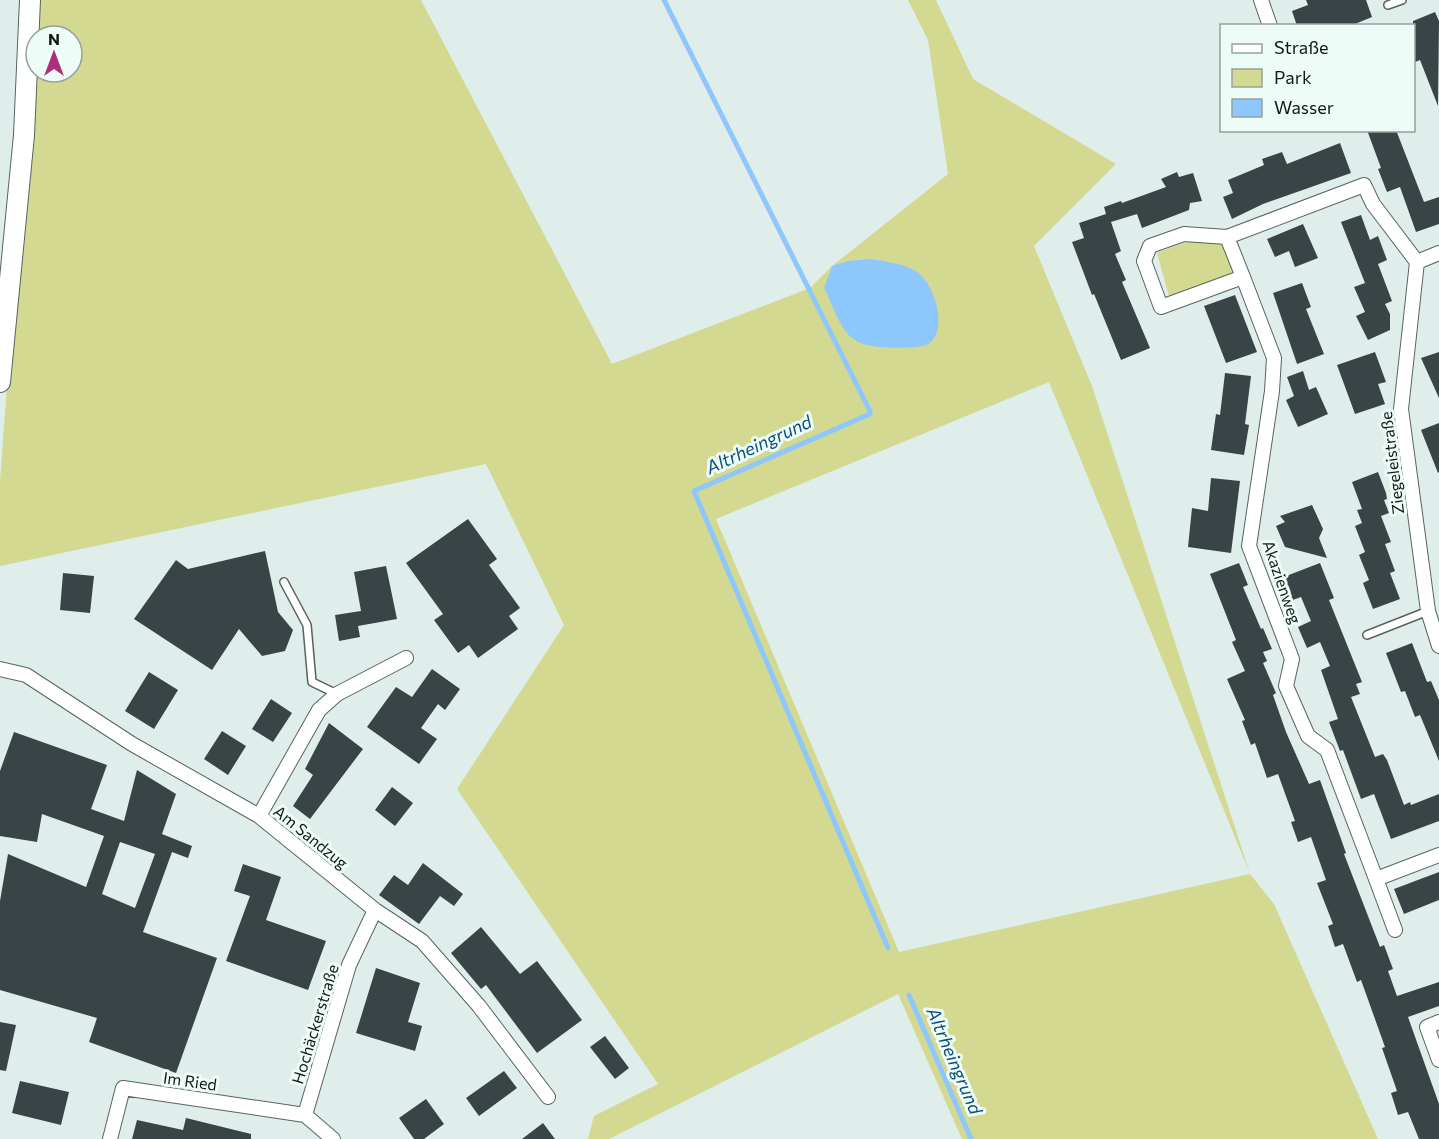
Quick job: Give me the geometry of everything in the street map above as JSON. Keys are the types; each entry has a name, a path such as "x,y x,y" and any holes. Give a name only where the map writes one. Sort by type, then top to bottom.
{"street":[{"path":"0,382 24,135 30,0"},
{"path":"1261,0 1269,24"},
{"path":"1243,277 1161,307 1144,261 1150,246 1184,234 1227,237 1364,186 1373,204 1417,262 1439,252"},
{"name":"Akazienweg","path":"1227,237 1274,358 1269,415 1249,546 1292,659 1286,686 1308,736 1328,750 1395,930"},
{"name":"Ziegeleistraße","path":"1417,262 1401,409 1428,611 1439,646"},
{"path":"259,816 319,710 337,694 406,658"},
{"name":"Am Sandzug","path":"0,669 26,675 132,744 259,816 375,910 422,941 478,1006 548,1097"},
{"path":"1376,879 1439,855"},
{"name":"Hochäckerstraße","path":"305,1114 349,965 375,910"},
{"path":"1439,1022 1426,1027 1439,1060"},
{"name":"Im Ried","path":"110,1139 123,1088 305,1114"},
{"path":"305,1114 333,1139"}],"lane":[{"path":"1388,5 1402,0"},
{"path":"284,582 307,625 312,682 337,694"},
{"path":"1367,635 1428,611"}],"green space":[{"path":"35,0 421,0 612,364 810,288 832,266 948,174 928,40 908,0 936,0 973,79 1116,164 1034,246 1092,386 1250,874 1274,904 1378,1139 962,1139 898,994 609,1139 588,1139 594,1116 658,1084 457,789 564,625 486,464 0,566 0,481 29,84 84,84 84,24 33,24","holes":["1049,382 1250,874 899,952 716,519"]},
{"path":"1197,238 1227,240 1238,275 1169,296 1157,253"}],"water":[{"path":"869,259 914,270 927,283 938,315 936,336 930,343 909,348 889,348 865,344 848,335 824,288 832,266 848,261"}],"building":[{"path":"1306,0 1366,0 1372,17 1355,24 1296,24 1292,11 1308,5"},
{"path":"1435,12 1439,21 1438,106 1420,60 1415,62 1415,24 1413,21"},
{"path":"1368,132 1397,132 1424,202 1439,197 1439,224 1416,232 1400,187 1387,192 1378,169 1381,168"},
{"path":"1340,143 1351,173 1263,204 1232,219 1223,197 1233,193 1228,180 1264,165 1262,159 1282,152 1287,164"},
{"path":"1177,172 1179,177 1193,173 1202,201 1190,203 1189,210 1142,228 1137,214 1111,222 1121,251 1115,254 1126,280 1122,282 1150,348 1121,360 1094,294 1092,295 1072,242 1084,238 1079,223 1106,214 1104,207 1166,187 1161,179"},
{"path":"1361,215 1370,240 1378,236 1387,260 1378,264 1392,301 1385,304 1390,314 1390,330 1368,340 1356,316 1365,312 1354,287 1365,283 1341,222"},
{"path":"1303,224 1318,258 1295,267 1289,251 1275,257 1267,239"},
{"path":"1302,283 1311,307 1306,309 1324,354 1297,364 1273,293"},
{"path":"1235,295 1257,352 1226,363 1204,306"},
{"path":"1375,352 1386,382 1378,384 1385,404 1355,414 1337,365"},
{"path":"1439,352 1439,398 1421,358"},
{"path":"1303,371 1309,390 1316,387 1328,414 1298,427 1286,400 1294,396 1287,377"},
{"path":"1225,373 1251,376 1245,424 1249,425 1244,455 1211,450 1216,414 1220,415"},
{"path":"1439,423 1439,472 1438,473 1421,430"},
{"path":"1378,472 1386,493 1387,499 1384,500 1389,513 1381,516 1391,542 1385,544 1395,571 1390,573 1400,599 1373,609 1363,583 1369,580 1359,555 1365,552 1355,526 1362,523 1357,510 1362,509 1352,482"},
{"path":"1211,478 1240,481 1231,553 1188,547 1192,508 1208,511"},
{"path":"1312,505 1323,529 1319,538 1327,558 1285,547 1276,526 1285,522 1280,516"},
{"path":"468,519 497,559 489,565 520,608 509,616 518,629 478,658 469,645 458,653 434,620 443,614 406,563"},
{"path":"265,551 278,612 293,630 285,651 262,656 239,629 212,670 134,619 176,560 188,569"},
{"path":"1239,563 1248,585 1243,587 1272,649 1263,652 1267,661 1263,663 1276,693 1273,695 1286,732 1309,784 1320,780 1346,853 1344,854 1380,947 1384,945 1393,969 1388,971 1397,996 1439,982 1439,1006 1408,1017 1439,1104 1439,1139 1419,1139 1408,1112 1398,1115 1391,1093 1397,1091 1382,1048 1385,1047 1361,980 1357,982 1343,944 1335,947 1328,926 1333,924 1317,883 1326,880 1311,837 1298,842 1291,822 1295,821 1278,774 1267,778 1255,743 1251,745 1242,721 1245,720 1227,679 1245,671 1232,642 1236,640 1210,574"},
{"path":"1320,563 1334,598 1329,600 1362,682 1356,684 1360,694 1351,697 1375,757 1383,754 1387,760 1404,805 1410,802 1411,805 1439,794 1439,821 1391,839 1374,794 1361,799 1343,750 1340,751 1329,722 1338,719 1321,670 1330,666 1320,642 1307,648 1298,627 1311,621 1301,597 1290,601 1281,578"},
{"path":"386,566 397,619 358,626 360,637 339,641 335,615 361,611 354,572"},
{"path":"63,573 94,576 90,613 60,610"},
{"path":"1412,643 1427,682 1431,681 1439,700 1439,761 1420,715 1415,717 1405,691 1401,692 1386,653"},
{"path":"432,669 460,689 445,710 438,704 421,728 437,739 419,764 367,727 396,687 412,697"},
{"path":"149,672 178,690 154,729 125,711"},
{"path":"271,699 292,713 273,742 252,729"},
{"path":"329,723 363,749 310,819 293,806 313,775 305,769"},
{"path":"222,731 246,746 228,775 204,759"},
{"path":"14,732 107,765 91,809 124,821 137,770 176,794 162,834 192,846 188,858 172,852 143,932 217,958 176,1073 89,1042 97,1018 0,990 0,901 8,854 86,887 104,836 42,814 37,842 0,836 0,771","holes":["120,842 155,854 135,908 102,894"]},
{"path":"392,787 413,803 395,826 375,810"},
{"path":"423,863 463,894 454,906 440,896 419,924 379,895 394,875 408,885"},
{"path":"243,864 281,877 266,920 326,941 308,990 226,961 250,896 234,891"},
{"path":"1439,872 1439,900 1404,914 1394,889"},
{"path":"481,927 520,974 537,961 582,1020 537,1053 486,985 481,989 451,953"},
{"path":"376,968 420,983 408,1022 422,1026 415,1051 356,1033"},
{"path":"0,1022 16,1025 6,1071 0,1070"},
{"path":"605,1036 629,1068 615,1079 590,1047"},
{"path":"504,1071 517,1088 479,1116 466,1098"},
{"path":"20,1081 69,1092 61,1125 12,1113"},
{"path":"426,1099 444,1124 424,1139 414,1139 399,1118"},
{"path":"186,1118 251,1134 251,1139 132,1139 137,1120 183,1130"},
{"path":"543,1123 555,1139 522,1139"}],"waterway":[{"name":"Altrheingrund","path":"664,0 870,411 870,414 694,491 888,948"},
{"name":"Altrheingrund","path":"909,995 971,1139"}]}
